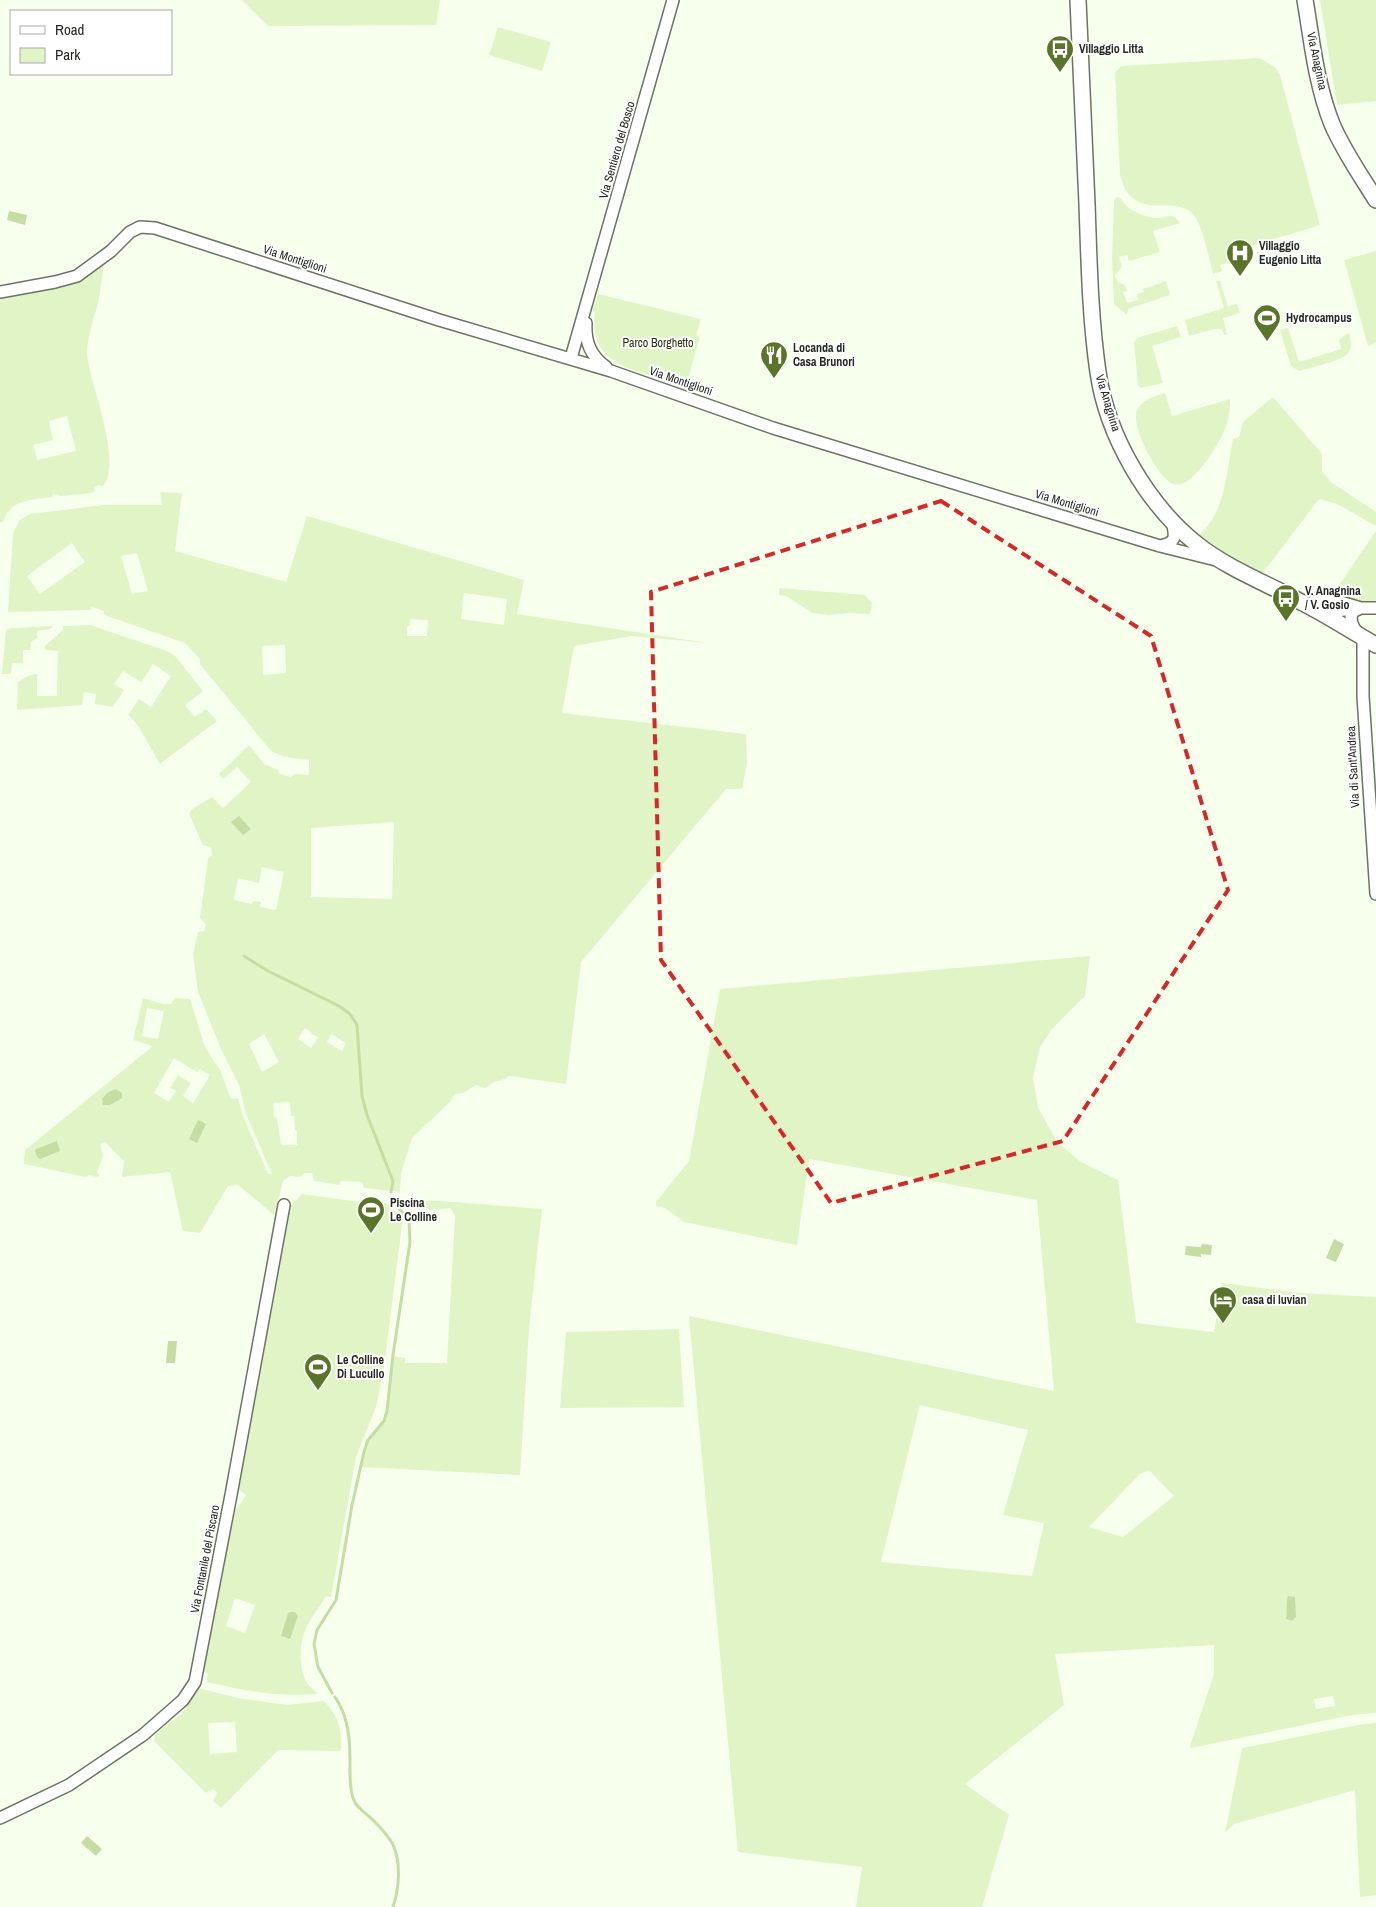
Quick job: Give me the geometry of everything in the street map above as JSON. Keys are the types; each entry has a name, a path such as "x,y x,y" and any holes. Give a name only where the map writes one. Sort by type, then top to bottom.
{"main road":[{"name":"Via Anagnina","path":"1078,0 1090,294 1098,374 1107,409 1123,450 1147,491 1172,521 1198,545 1225,562 1307,604 1376,645"},
{"name":"Via Anagnina","path":"1305,0 1317,74 1332,124 1376,200"}],"street":[{"name":"Via Sentiero del Bosco","path":"571,358 673,0"},
{"name":"Via Montiglioni","path":"0,292 77,276 112,251 130,232 140,228 155,228 439,320 571,358 773,428 1160,546 1225,562"},
{"name":"Via Sentiero del Bosco","path":"586,307 585,336 595,359 611,371"},
{"path":"1160,546 1170,544 1174,540 1172,521"},
{"path":"1307,604 1327,598 1362,608"},
{"path":"1362,608 1354,611 1351,616 1354,630 1362,637"},
{"path":"1323,613 1376,608"},
{"name":"Via di Sant'Andrea","path":"1362,637 1363,696 1376,894"},
{"name":"Via Fontanile del Piscaro","path":"0,1818 69,1785 129,1745 163,1719 182,1700 195,1682 230,1504 284,1205"}],"highlighted area":[{"path":"941,501 1151,636 1228,890 1063,1141 831,1203 661,960 651,592"}],"green space":[{"path":"242,0 440,0 436,25 268,26"},
{"path":"1320,0 1376,0 1376,101 1337,105"},
{"path":"498,27 551,42 542,71 489,55"},
{"path":"1259,58 1275,67 1280,75 1320,225 1248,247 1250,256 1220,265 1222,271 1213,274 1198,222 1188,210 1178,206 1145,204 1134,200 1126,190 1120,174 1115,73 1121,66"},
{"path":"1117,197 1121,198 1132,210 1142,215 1154,218 1171,216 1180,223 1153,231 1160,252 1129,261 1127,255 1119,257 1122,266 1115,276 1118,282 1125,285 1127,291 1123,292 1127,303 1138,300 1137,294 1144,292 1143,289 1166,281 1170,295 1128,309 1127,315 1114,304 1112,257 1114,201"},
{"path":"1376,251 1376,343 1368,346 1344,260"},
{"path":"104,263 99,297 88,339 87,355 108,444 108,475 103,486 98,485 92,493 61,496 53,494 52,497 23,502 11,509 6,514 3,522 0,522 0,297 41,291 68,283","holes":["67,416 76,451 37,460 33,445 53,440 49,421"]},
{"path":"1216,281 1220,281 1228,307 1237,304 1240,313 1223,318 1227,334 1224,335 1222,329 1214,329 1189,336 1185,320 1224,308"},
{"name":"Parco Borghetto","path":"598,294 701,319 696,335 700,337 688,378 673,373 670,381 642,373 616,362 605,353 598,343 594,329 595,312 592,311"},
{"path":"1177,326 1181,337 1152,346 1163,383 1140,388 1138,385 1134,342 1137,338"},
{"path":"1288,328 1299,362 1341,349 1339,340 1349,332 1351,347 1346,355 1338,360 1299,371 1292,367 1290,363 1280,330"},
{"path":"1165,393 1172,416 1230,399 1227,422 1217,445 1196,474 1180,484 1173,484 1167,480 1153,462 1141,439 1136,418 1137,411 1142,404"},
{"path":"1273,397 1322,454 1322,471 1331,482 1376,512 1376,526 1337,504 1319,499 1262,574 1239,564 1197,537 1207,527 1219,505 1233,439 1239,437 1243,422"},
{"path":"160,492 182,493 175,551 286,582 307,516 524,580 517,614 708,643 632,636 574,646 562,713 746,734 747,764 742,789 726,789 581,962 566,1084 509,1076 485,1088 476,1085 463,1093 455,1094 451,1101 412,1138 401,1173 400,1192 364,1188 362,1182 341,1181 339,1185 314,1181 312,1173 304,1173 300,1177 290,1176 283,1181 274,1215 238,1185 228,1186 200,1233 183,1231 170,1172 122,1177 124,1161 105,1142 100,1144 103,1156 97,1173 100,1175 97,1177 89,1175 86,1177 24,1164 25,1150 153,1046 133,1040 143,998 163,1004 171,1004 175,998 190,999 205,1047 220,1070 231,1099 238,1098 243,1116 268,1174 272,1174 246,1114 239,1085 221,1049 198,992 193,954 198,932 204,931 206,924 200,918 208,859 212,855 211,847 203,845 189,814 192,809 212,797 223,808 251,782 237,767 223,779 219,774 249,745 264,764 278,770 280,774 291,777 295,774 309,775 309,760 285,757 271,751 200,664 200,659 185,643 104,615 104,611 92,607 90,610 8,612 13,533 20,520 30,514 104,505 162,505","holes":["72,543 85,562 40,594 27,576","137,553 148,591 132,594 121,556","464,593 507,599 504,625 461,619","410,619 428,620 427,636 407,636 407,626 410,626","285,645 286,673 263,675 262,646","394,822 392,899 311,897 311,828","262,867 284,872 276,910 260,907 261,902 254,901 251,904 234,900 238,878 259,883","147,1008 164,1011 158,1039 142,1036","305,1028 318,1038 311,1048 298,1039","264,1034 279,1062 262,1072 249,1044","331,1034 346,1043 342,1051 327,1042","174,1058 197,1072 200,1069 210,1075 193,1103 183,1096 191,1083 178,1075 170,1088 176,1091 169,1102 154,1093","290,1102 291,1116 294,1116 295,1130 297,1130 297,1145 281,1145 277,1118 274,1117 273,1103"]},
{"path":"1376,531 1376,603 1361,602 1333,594"},
{"path":"779,588 865,595 872,603 870,614 848,613 829,615 813,613 786,596 779,595"},
{"path":"90,625 167,651 175,656 203,691 185,705 195,717 206,709 217,721 160,764 137,724 128,715 139,699 151,707 171,676 153,664 141,682 123,671 114,684 124,690 113,707 95,704 96,694 84,692 82,705 17,710 18,682 30,675 37,674 37,696 57,696 58,651 45,650 45,646 63,630 63,626"},
{"path":"53,626 50,629 37,631 37,638 31,642 30,650 23,650 23,663 12,663 11,674 2,674 6,630 11,628"},
{"path":"1090,956 1085,996 1052,1029 1040,1047 1033,1078 1038,1108 1058,1143 1081,1162 1118,1180 1136,1323 1214,1332 1222,1283 1301,1293 1376,1297 1376,1713 1352,1715 1191,1748 1190,1746 1214,1674 1214,1645 1055,1654 1064,1705 965,1784 1009,1815 982,1907 856,1907 862,1867 738,1852 689,1316 1054,1391 1037,1200 809,1159 797,1245 684,1222 665,1208 656,1206 656,1202 689,1161 720,989","holes":["920,1405 1028,1430 1003,1515 1044,1523 1032,1576 881,1562","1149,1470 1174,1496 1123,1537 1089,1527 1140,1474","1333,1696 1335,1706 1316,1709 1314,1699"]},
{"name":"Le Colline Di Lucullo","path":"302,1194 359,1202 385,1203 403,1217 383,1374 376,1407 356,1457 331,1597 326,1596 311,1619 304,1633 301,1645 301,1665 304,1678 318,1694 303,1695 262,1692 207,1682 208,1674 203,1671 233,1514 246,1495 238,1489 288,1209","holes":["235,1598 255,1605 245,1633 226,1626"]},
{"path":"421,1201 542,1209 529,1328 520,1475 360,1467 368,1440 384,1421 393,1356 405,1358 405,1363 447,1363 455,1216 450,1208 429,1210"},
{"path":"679,1329 684,1407 560,1408 566,1332"},
{"path":"198,1688 238,1698 287,1705 324,1701 336,1718 341,1736 341,1751 278,1750 221,1808 213,1801 217,1793 213,1789 206,1793 154,1741 155,1735 181,1714","holes":["235,1722 237,1752 210,1754 208,1723"]},
{"path":"1376,1723 1376,1895 1360,1897 1355,1790 1234,1824 1225,1833 1242,1748 1357,1725"}],"shaded area":[{"path":"9,211 27,215 25,225 7,220"},
{"path":"239,816 251,829 243,835 231,822"},
{"path":"116,1089 122,1093 122,1098 110,1105 103,1105 102,1099 108,1092"},
{"path":"198,1120 206,1124 197,1143 189,1139"},
{"path":"57,1141 60,1151 40,1159 37,1157 36,1149"},
{"path":"1334,1239 1344,1244 1336,1262 1326,1258"},
{"path":"1202,1244 1212,1245 1211,1255 1201,1254 1201,1257 1185,1255 1186,1246 1201,1247"},
{"path":"168,1341 177,1341 175,1363 166,1363"},
{"path":"1288,1596 1295,1597 1296,1617 1292,1621 1286,1619"},
{"path":"295,1612 298,1616 290,1639 281,1636 288,1613"},
{"path":"87,1836 102,1849 96,1856 81,1843"}],"waterway":[{"path":"244,956 268,971 339,1006 350,1014 357,1025 362,1096 367,1115 393,1181 391,1192"},
{"path":"332,1693 318,1667 314,1644 317,1630 336,1600 352,1505 364,1452 368,1440 384,1421 387,1411 393,1355 410,1242 409,1220 395,1204"},
{"path":"335,1697 343,1712 347,1727 350,1784 353,1798 359,1808 382,1829 392,1843 398,1861 397,1893 393,1907"}],"place":[{"name":"Villaggio Litta","path":"1060,73"},
{"name":"Villaggio Eugenio Litta","path":"1240,277"},
{"name":"Hydrocampus","path":"1267,342"},
{"name":"Locanda di Casa Brunori","path":"774,379"},
{"name":"V. Anagnina / V. Gosio","path":"1286,622"},
{"name":"Piscina Le Colline","path":"371,1234"},
{"name":"casa di luvian","path":"1223,1324"},
{"name":"Le Colline Di Lucullo","path":"318,1391"}]}
